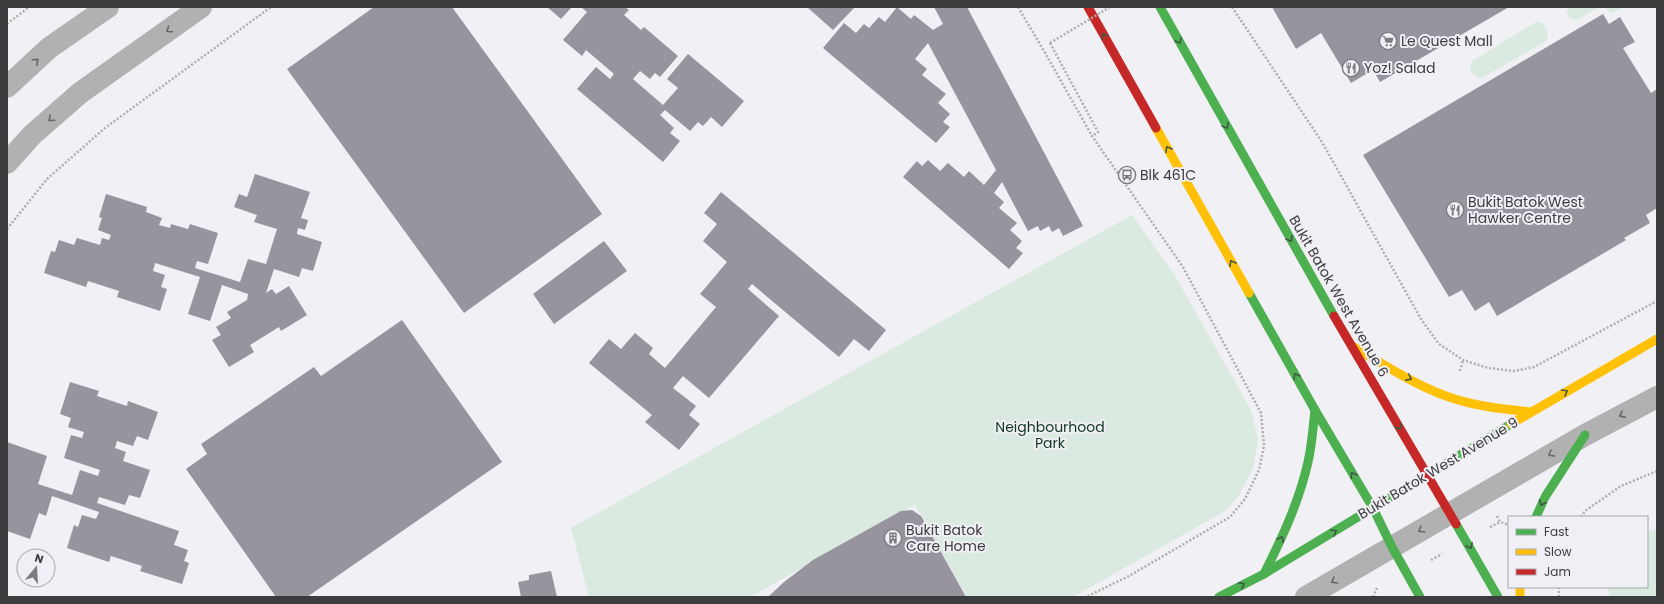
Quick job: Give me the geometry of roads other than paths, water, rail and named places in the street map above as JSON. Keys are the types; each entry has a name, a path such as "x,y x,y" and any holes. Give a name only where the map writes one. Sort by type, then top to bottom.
{"street":[{"path":"7,87 49,48 108,7"},
{"path":"7,163 32,135 80,93 201,7"},
{"path":"1088,7 1315,410 1373,508 1392,547 1420,597"},
{"name":"Bukit Batok West Avenue 6","path":"1160,7 1206,92 1350,345 1466,540 1498,597"},
{"name":"Bukit Batok West Avenue 9","path":"1219,597 1264,574 1531,412 1657,339"},
{"path":"1350,345 1410,379 1455,398 1491,407 1531,412"},
{"path":"1306,597 1585,435 1657,397"},
{"path":"1264,574 1290,520 1302,486 1311,448 1315,410"},
{"path":"1536,516 1545,497 1585,435"}],"place":[{"name":"Le Quest Mall","path":"1388,41"},
{"name":"Yoz! Salad","path":"1351,68"},
{"name":"Blk 461C","path":"1127,175"},
{"name":"Bukit Batok West Hawker Centre","path":"1455,210"},
{"name":"Bukit Batok Care Home","path":"893,538"}],"park label":[{"name":"Neighbourhood Park","path":"1050,436"}]}
